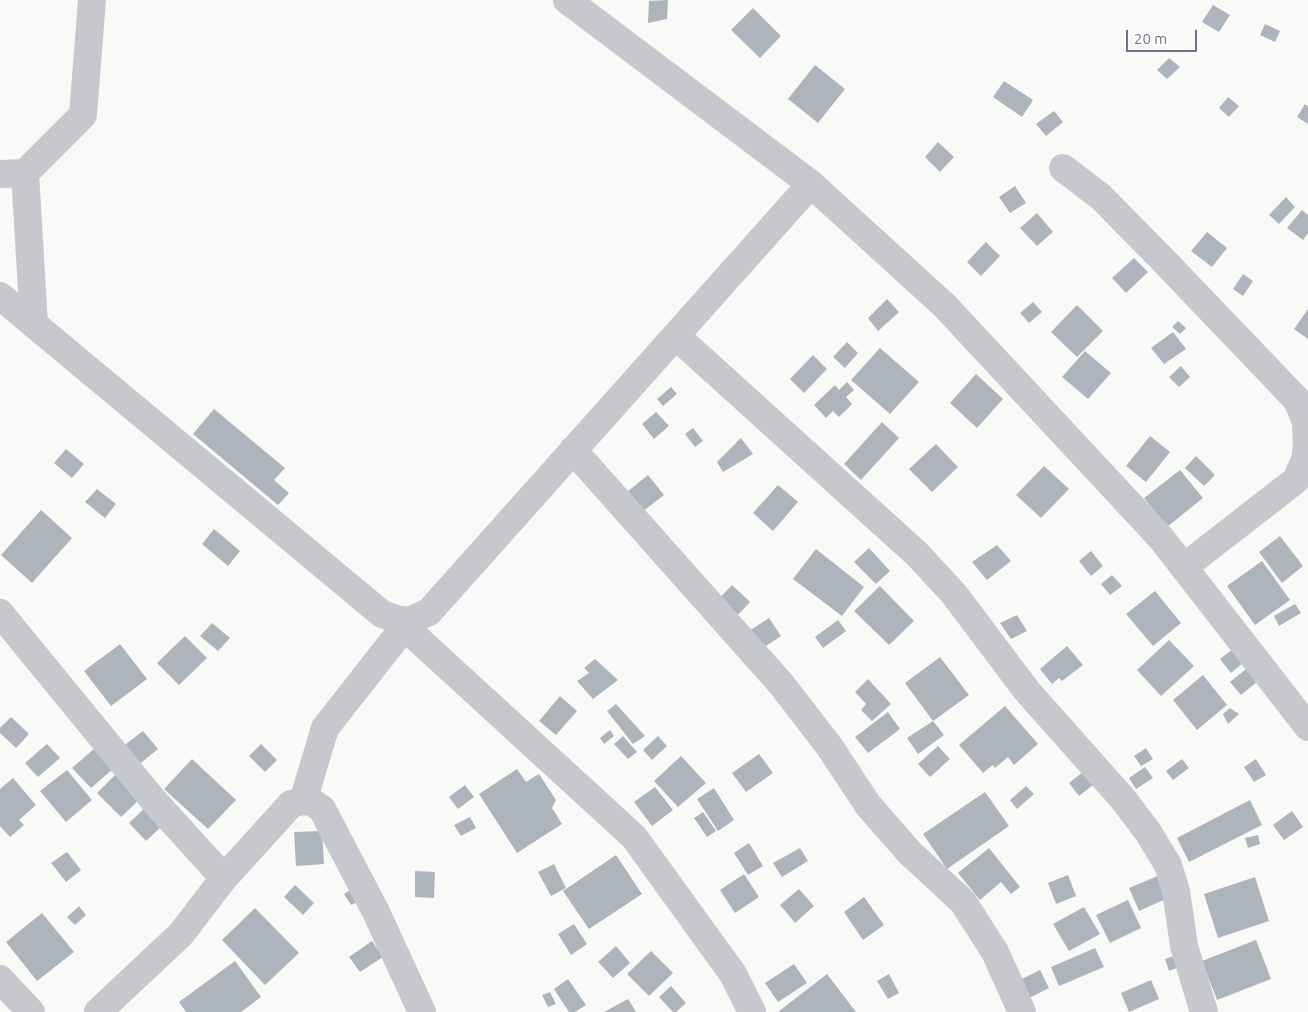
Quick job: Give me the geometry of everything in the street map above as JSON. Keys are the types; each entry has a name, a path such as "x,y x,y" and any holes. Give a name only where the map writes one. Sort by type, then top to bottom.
{"street":[{"path":"34,324 12,173 83,114 92,0"},
{"path":"568,0 811,184 945,306 1161,538 1308,727"},
{"path":"1063,168 1101,198 1191,289 1297,400 1306,422 1308,446 1306,460 1296,480 1184,567"},
{"path":"303,801 325,728 403,622 429,612 811,184"},
{"path":"0,296 382,614 403,622 634,837 733,974 752,1012"},
{"path":"676,336 917,554 954,594 1027,691 1133,812 1168,865 1176,891 1188,963 1204,1012"},
{"path":"574,450 782,684 829,746 868,805 909,852 963,902 995,952 1022,1012"},
{"path":"0,613 154,801 224,878"},
{"path":"116,1007 181,934 224,878 291,804 303,801 312,802 322,809 376,912 422,1012"},
{"path":"0,979 31,1012"}],"building":[{"path":"668,0 667,19 648,23 649,1"},
{"path":"1213,5 1230,15 1219,32 1202,22"},
{"path":"753,8 781,36 760,58 731,30"},
{"path":"1265,24 1280,31 1275,42 1260,35"},
{"path":"1169,58 1180,67 1167,79 1157,70"},
{"path":"815,65 845,89 818,123 788,99"},
{"path":"1004,81 1033,100 1022,117 993,97"},
{"path":"1228,97 1239,106 1229,117 1219,108"},
{"path":"1305,104 1308,107 1308,124 1297,117"},
{"path":"1054,111 1063,122 1046,136 1036,124"},
{"path":"938,142 954,157 940,172 925,157"},
{"path":"1015,186 1026,203 1010,213 999,197"},
{"path":"1286,197 1295,207 1279,224 1269,215"},
{"path":"1302,210 1308,215 1308,233 1303,240 1287,228"},
{"path":"1037,213 1053,232 1037,246 1020,228"},
{"path":"1207,232 1227,248 1212,267 1191,251"},
{"path":"986,242 1000,256 981,276 967,262"},
{"path":"1134,258 1148,272 1126,293 1112,278"},
{"path":"1243,274 1253,281 1243,296 1233,289"},
{"path":"887,299 899,312 878,331 868,318"},
{"path":"1033,302 1042,312 1029,323 1020,313"},
{"path":"1077,305 1103,331 1077,357 1051,332"},
{"path":"1308,309 1308,339 1294,329"},
{"path":"1178,321 1186,328 1180,334 1172,327"},
{"path":"1173,332 1186,349 1164,364 1151,348"},
{"path":"847,342 858,353 845,368 833,357"},
{"path":"880,348 919,382 890,414 851,380"},
{"path":"1085,351 1111,373 1088,399 1062,377"},
{"path":"813,355 827,369 804,393 790,379"},
{"path":"1181,366 1190,377 1179,387 1169,377"},
{"path":"976,374 1003,399 977,428 950,403"},
{"path":"847,382 854,390 846,397 852,404 839,417 833,411 826,418 814,405 835,385 839,390"},
{"path":"671,387 677,394 663,406 657,399"},
{"path":"214,409 285,468 274,480 289,493 278,505 193,434"},
{"path":"656,412 669,426 654,439 642,424"},
{"path":"882,422 899,438 861,480 844,464"},
{"path":"693,428 703,441 695,447 685,434"},
{"path":"1150,436 1170,452 1146,482 1126,466"},
{"path":"741,438 753,454 723,472 717,462"},
{"path":"936,444 958,467 932,492 909,469"},
{"path":"66,449 84,464 72,478 54,463"},
{"path":"1196,456 1215,475 1204,486 1185,468"},
{"path":"1044,466 1069,489 1041,518 1016,495"},
{"path":"1180,470 1203,498 1167,527 1144,498"},
{"path":"648,475 664,495 638,515 622,496"},
{"path":"778,485 798,502 773,531 753,513"},
{"path":"97,489 116,504 105,518 85,502"},
{"path":"41,510 72,538 32,583 1,555"},
{"path":"214,529 240,551 228,566 202,544"},
{"path":"1280,536 1303,566 1282,583 1259,552"},
{"path":"997,545 1011,561 987,580 972,562"},
{"path":"869,548 890,571 876,584 854,562"},
{"path":"816,549 864,587 842,616 793,579"},
{"path":"1091,551 1103,566 1091,576 1079,561"},
{"path":"1262,561 1290,600 1255,625 1227,586"},
{"path":"1112,575 1122,586 1110,595 1101,584"},
{"path":"732,585 750,602 734,619 716,602"},
{"path":"880,586 914,621 889,645 854,611"},
{"path":"1155,591 1181,623 1153,646 1126,614"},
{"path":"1295,604 1301,613 1279,626 1274,616"},
{"path":"1017,615 1027,631 1011,639 1000,623"},
{"path":"769,618 781,636 761,649 749,631"},
{"path":"838,620 846,631 823,648 815,637"},
{"path":"212,623 230,638 218,651 200,636"},
{"path":"185,636 207,658 179,685 157,663"},
{"path":"1169,640 1194,666 1161,696 1137,670"},
{"path":"120,644 147,679 111,706 84,671"},
{"path":"1067,646 1083,665 1062,681 1059,678 1052,684 1040,669"},
{"path":"1233,649 1243,663 1231,673 1220,659"},
{"path":"940,657 969,695 933,721 905,683"},
{"path":"595,659 618,680 593,699 577,681 589,673 584,668"},
{"path":"1246,669 1257,682 1241,695 1230,682"},
{"path":"1203,675 1227,705 1197,730 1173,700"},
{"path":"868,679 891,704 872,721 861,710 866,704 855,692"},
{"path":"560,696 577,711 556,735 539,721"},
{"path":"616,704 645,736 633,744 607,711"},
{"path":"1005,706 1038,744 1014,765 1008,757 995,768 993,765 983,773 959,745"},
{"path":"1230,708 1239,714 1228,724 1223,714"},
{"path":"888,712 900,729 868,753 855,737"},
{"path":"11,717 29,734 16,748 0,733 0,728"},
{"path":"933,721 944,735 918,754 907,738"},
{"path":"610,730 614,736 604,744 600,738"},
{"path":"143,731 158,749 137,766 122,747"},
{"path":"623,736 637,752 628,759 614,744"},
{"path":"658,736 667,746 652,760 643,750"},
{"path":"47,744 60,758 38,777 25,763"},
{"path":"261,744 277,760 265,772 249,756"},
{"path":"938,746 950,759 930,777 918,764"},
{"path":"95,748 114,768 91,788 72,768"},
{"path":"1146,748 1153,759 1141,766 1134,756"},
{"path":"759,754 773,773 746,792 732,773"},
{"path":"681,756 706,783 678,807 654,781"},
{"path":"192,759 236,800 208,829 164,789"},
{"path":"1182,759 1189,768 1173,780 1166,771"},
{"path":"1256,759 1266,775 1254,782 1244,767"},
{"path":"1145,767 1153,778 1136,789 1129,778"},
{"path":"517,769 526,782 539,774 556,800 552,808 562,824 517,853 479,794"},
{"path":"67,770 92,800 66,822 40,791"},
{"path":"1083,772 1093,785 1079,796 1069,783"},
{"path":"116,774 140,799 121,817 97,793"},
{"path":"13,778 36,805 19,820 24,825 10,837 0,826 0,789"},
{"path":"465,785 474,797 458,809 449,797"},
{"path":"1026,786 1034,794 1017,809 1010,800"},
{"path":"655,787 673,810 652,826 634,802"},
{"path":"714,788 734,820 718,831 697,799"},
{"path":"985,792 1009,826 947,869 923,834"},
{"path":"1250,800 1262,825 1189,862 1177,838"},
{"path":"146,807 163,825 146,841 129,823"},
{"path":"1292,811 1303,827 1284,840 1273,825"},
{"path":"703,812 716,831 707,837 694,818"},
{"path":"470,817 476,828 461,836 454,825"},
{"path":"322,831 324,864 296,866 294,832"},
{"path":"1258,835 1260,844 1248,848 1245,838"},
{"path":"749,843 763,866 748,875 734,853"},
{"path":"800,848 808,861 782,877 773,863"},
{"path":"989,848 1020,887 1011,894 1001,882 980,900 958,873"},
{"path":"67,852 81,870 66,882 51,863"},
{"path":"616,855 642,894 589,929 563,891"},
{"path":"554,864 566,888 551,896 538,872"},
{"path":"415,871 435,872 434,898 415,897"},
{"path":"744,874 759,897 735,913 720,890"},
{"path":"1068,875 1076,896 1056,904 1048,883"},
{"path":"1160,875 1170,897 1139,911 1129,888"},
{"path":"1255,877 1269,921 1218,938 1204,894"},
{"path":"295,885 314,903 303,915 284,897"},
{"path":"354,888 361,900 351,905 344,894"},
{"path":"799,889 814,906 795,923 780,905"},
{"path":"864,897 884,925 863,940 844,912"},
{"path":"1128,900 1141,928 1110,943 1096,915"},
{"path":"79,906 86,915 75,925 67,917"},
{"path":"1084,907 1100,934 1069,951 1053,924"},
{"path":"255,908 299,953 265,985 222,940"},
{"path":"42,913 74,952 37,981 6,942"},
{"path":"574,924 587,944 571,955 558,934"},
{"path":"1256,940 1271,979 1217,1000 1202,961"},
{"path":"372,941 383,957 360,972 349,957"},
{"path":"616,946 630,963 613,978 598,962"},
{"path":"1095,948 1104,967 1059,986 1051,967"},
{"path":"651,951 673,973 649,996 627,974"},
{"path":"1180,954 1184,965 1169,971 1165,959"},
{"path":"235,961 261,997 241,1012 186,1012 179,1002"},
{"path":"794,964 807,983 778,1002 765,983"},
{"path":"1040,970 1049,988 1027,999 1018,981"},
{"path":"827,974 856,1012 778,1012"},
{"path":"889,974 899,993 888,999 877,981"},
{"path":"568,979 586,1005 575,1012 569,1012 554,989"},
{"path":"1151,980 1159,999 1129,1012 1121,993"},
{"path":"671,986 686,1003 676,1012 673,1012 659,997"},
{"path":"550,992 556,1004 548,1007 542,995"},
{"path":"628,999 636,1012 604,1012"}]}
